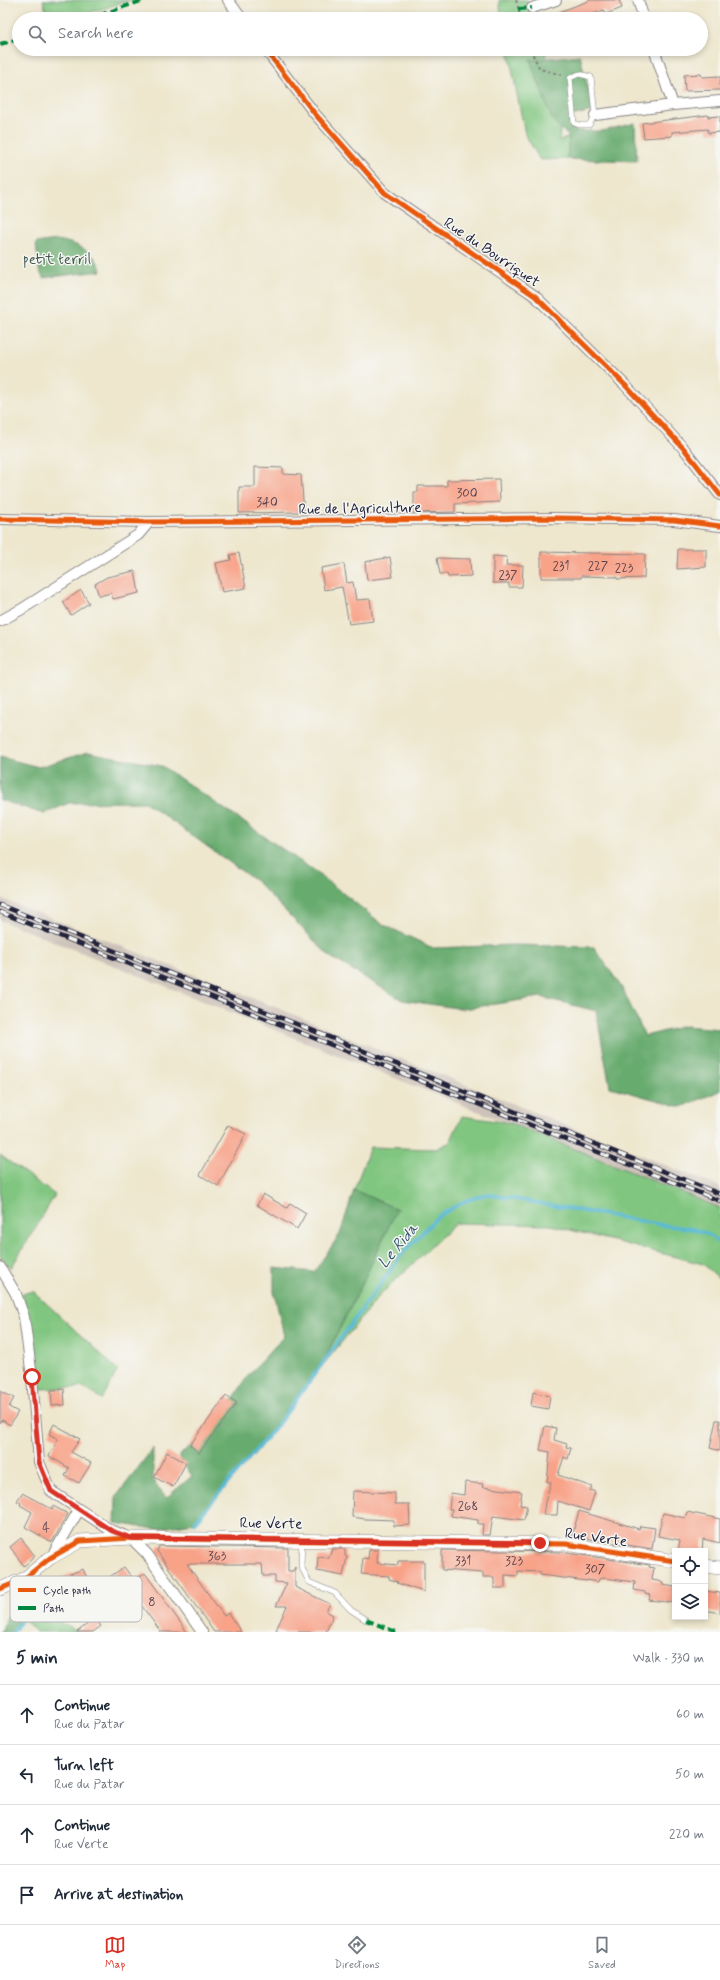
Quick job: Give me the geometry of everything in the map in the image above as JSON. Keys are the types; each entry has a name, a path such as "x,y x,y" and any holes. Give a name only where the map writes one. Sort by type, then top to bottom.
{"street":[{"path":"228,0 237,12"},
{"path":"532,8 556,0"},
{"path":"638,0 642,12"},
{"name":"Rue du Bourriquet","path":"270,56 315,114 385,193 535,296 630,391 685,450 720,495"},
{"path":"656,56 673,105"},
{"path":"595,115 673,105 720,101"},
{"name":"Rue de l'Agriculture","path":"0,519 150,522 557,518 674,520 720,526"},
{"path":"0,621 22,609 138,535 150,522"},
{"path":"0,1267 16,1294 24,1317 32,1377 39,1462 51,1491 112,1531 131,1538 147,1554 202,1632"},
{"path":"28,1576 50,1558 79,1510"},
{"name":"Rue Verte","path":"50,1558 80,1541 131,1538 566,1544 672,1561"},
{"path":"708,1566 720,1568"},
{"path":"0,1589 10,1585"}],"lane":[{"path":"579,74 591,77 595,115 589,125 579,125 574,123 570,78 579,74"},
{"path":"302,1540 301,1566 309,1582 335,1593 351,1610 366,1620"}],"path":[{"path":"516,0 519,12"},
{"path":"534,56 540,69 570,78"}],"shaded area":[{"path":"0,898 273,1006 720,1187 720,1208 0,920"}],"green space":[{"path":"43,0 131,0 92,12 46,12"},
{"path":"499,0 527,0 531,12 501,12"},
{"path":"509,56 546,56 547,58 534,61 563,105 559,141 569,137 567,159 540,160 525,134"},
{"path":"580,56 593,111 571,116 570,124 576,131 602,131 635,123 637,161 567,159 569,137 552,119 530,60"},
{"name":"petit terril","path":"56,240 77,245 90,253 99,264 101,271 43,278 39,270 36,243"},
{"path":"88,752 162,766 316,872 382,924 433,948 513,945 594,947 622,988 645,1036 685,1026 720,1029 720,1091 681,1107 610,1087 596,1011 541,997 463,1009 402,1000 329,956 257,882 145,802 69,803 44,814 0,800 0,757 39,767"},
{"path":"462,1116 510,1123 720,1208 720,1279 703,1264 551,1225 456,1223 381,1294 319,1370 358,1292 396,1210 354,1190 370,1147 436,1149 450,1142"},
{"path":"0,1155 55,1195 11,1268 0,1256"},
{"path":"354,1190 397,1209 319,1370 257,1451 194,1523 156,1529 115,1523 116,1497 153,1448 153,1480 166,1498 192,1476 179,1456 222,1417 247,1377 284,1336 274,1292 274,1268 314,1272 340,1234"},
{"path":"33,1291 118,1370 102,1399 83,1387 40,1389 34,1341 22,1294"},
{"path":"10,1610 10,1622 19,1622 13,1632 0,1632"},
{"path":"27,1622 60,1622 78,1632 36,1632"}],"building":[{"path":"591,0 619,0 622,8 611,12 605,12 604,10 599,12 559,12"},
{"path":"701,74 702,77 720,76 720,90 685,91 684,75"},
{"path":"708,115 708,117 720,116 720,132 708,133 708,129 672,132 672,136 644,138 642,123"},
{"path":"255,467 283,468 283,474 301,475 304,512 239,513 239,487 255,487"},
{"path":"499,479 500,502 455,504 455,512 414,513 414,492 418,492 418,486 447,486 447,480"},
{"path":"678,549 706,549 706,567 677,569"},
{"path":"541,552 645,554 644,578 617,579 617,577 581,576 581,578 541,578"},
{"path":"239,553 246,588 222,592 216,563 231,560 230,555"},
{"path":"493,556 507,557 506,565 523,565 522,587 509,587 509,583 493,583"},
{"path":"390,557 393,577 367,580 365,562"},
{"path":"437,558 470,559 471,576 448,577 447,574 440,574"},
{"path":"344,564 347,583 353,582 356,600 370,599 373,621 349,624 342,587 324,590 321,568"},
{"path":"135,571 139,593 113,599 111,593 99,596 95,584 107,577"},
{"path":"81,590 89,603 71,615 63,602"},
{"path":"228,1125 246,1134 218,1186 200,1175"},
{"path":"263,1194 287,1208 290,1203 306,1213 297,1229 257,1205"},
{"path":"64,1389 65,1405 52,1406 51,1390"},
{"path":"0,1391 14,1398 9,1407 18,1412 10,1425 2,1420 0,1423"},
{"path":"533,1392 550,1396 548,1409 531,1406"},
{"path":"226,1396 237,1403 199,1453 190,1445"},
{"path":"716,1420 720,1420 720,1451 710,1448"},
{"path":"54,1424 80,1439 71,1452 91,1463 79,1483 65,1476 69,1468 49,1456 58,1439 49,1434"},
{"path":"545,1426 556,1428 554,1440 567,1444 566,1447 571,1448 568,1459 564,1457 558,1475 592,1487 590,1490 595,1492 589,1511 558,1501 557,1515 543,1515 551,1482 547,1482 550,1452 540,1450"},
{"path":"167,1452 186,1463 173,1487 154,1477"},
{"path":"465,1482 483,1484 482,1487 522,1492 520,1505 527,1506 524,1520 493,1516 490,1535 482,1535 483,1524 478,1524 478,1520 451,1516 452,1509 449,1509 451,1493 464,1495"},
{"path":"353,1491 395,1493 395,1504 409,1504 410,1525 394,1526 394,1520 352,1517"},
{"path":"22,1493 52,1509 53,1506 68,1514 52,1542 25,1527 32,1512 20,1505 21,1503 17,1501"},
{"path":"579,1511 639,1529 640,1526 655,1528 652,1549 572,1536"},
{"path":"687,1512 720,1519 720,1543 703,1539 702,1548 679,1548 680,1540 658,1536 663,1513 685,1518"},
{"path":"21,1538 35,1556 24,1566 10,1547"},
{"path":"159,1546 288,1548 288,1571 293,1571 295,1567 295,1587 330,1604 326,1611 333,1615 326,1632 282,1632 276,1630 287,1606 276,1606 287,1583 275,1582 275,1576 263,1576 262,1564 187,1564 224,1616 228,1613 241,1632 214,1632 157,1551"},
{"path":"332,1549 345,1549 345,1556 347,1557 343,1576 317,1571 318,1557 329,1558"},
{"path":"369,1550 378,1550 377,1563 398,1565 398,1561 424,1561 424,1592 397,1583 398,1582 389,1579 389,1576 361,1574 363,1558 368,1559"},
{"path":"442,1550 560,1552 650,1565 649,1567 654,1568 652,1580 663,1582 663,1585 672,1586 672,1603 649,1600 650,1595 645,1594 645,1592 634,1590 635,1582 604,1578 599,1579 598,1582 587,1581 540,1575 540,1572 518,1571 518,1576 505,1575 505,1588 494,1588 494,1577 483,1577 483,1573 442,1570"},
{"path":"124,1567 131,1576 111,1576"},
{"path":"83,1569 86,1576 65,1576"},
{"path":"145,1573 187,1632 161,1632 142,1606 142,1576 140,1576"},
{"path":"708,1591 720,1593 720,1613 708,1611"},
{"path":"90,1622 98,1622 101,1626 93,1632 77,1632"}],"waterway":[{"name":"Le Rida","path":"194,1523 279,1423 403,1253 437,1217 463,1202 486,1194 697,1230 703,1232 720,1245"},
{"name":"Le Rida","path":"13,1632 20,1622"}],"railway":[{"path":"0,905 720,1194"},
{"path":"0,912 720,1201"}],"marked path":[{"path":"109,12 144,0"},
{"path":"518,9 532,8"},
{"path":"0,44 12,41"},
{"path":"366,1620 396,1632"}],"cycle path":[{"path":"270,56 315,114 385,193 535,296 625,385 685,450 720,495"},
{"path":"0,519 149,522 557,518 674,520 720,526"},
{"path":"28,1576 50,1558 80,1541 131,1538 566,1544 672,1561"},
{"path":"0,1589 10,1585"}],"route":[{"path":"32,1377 39,1462 51,1491 112,1531 131,1538 540,1543"}]}
